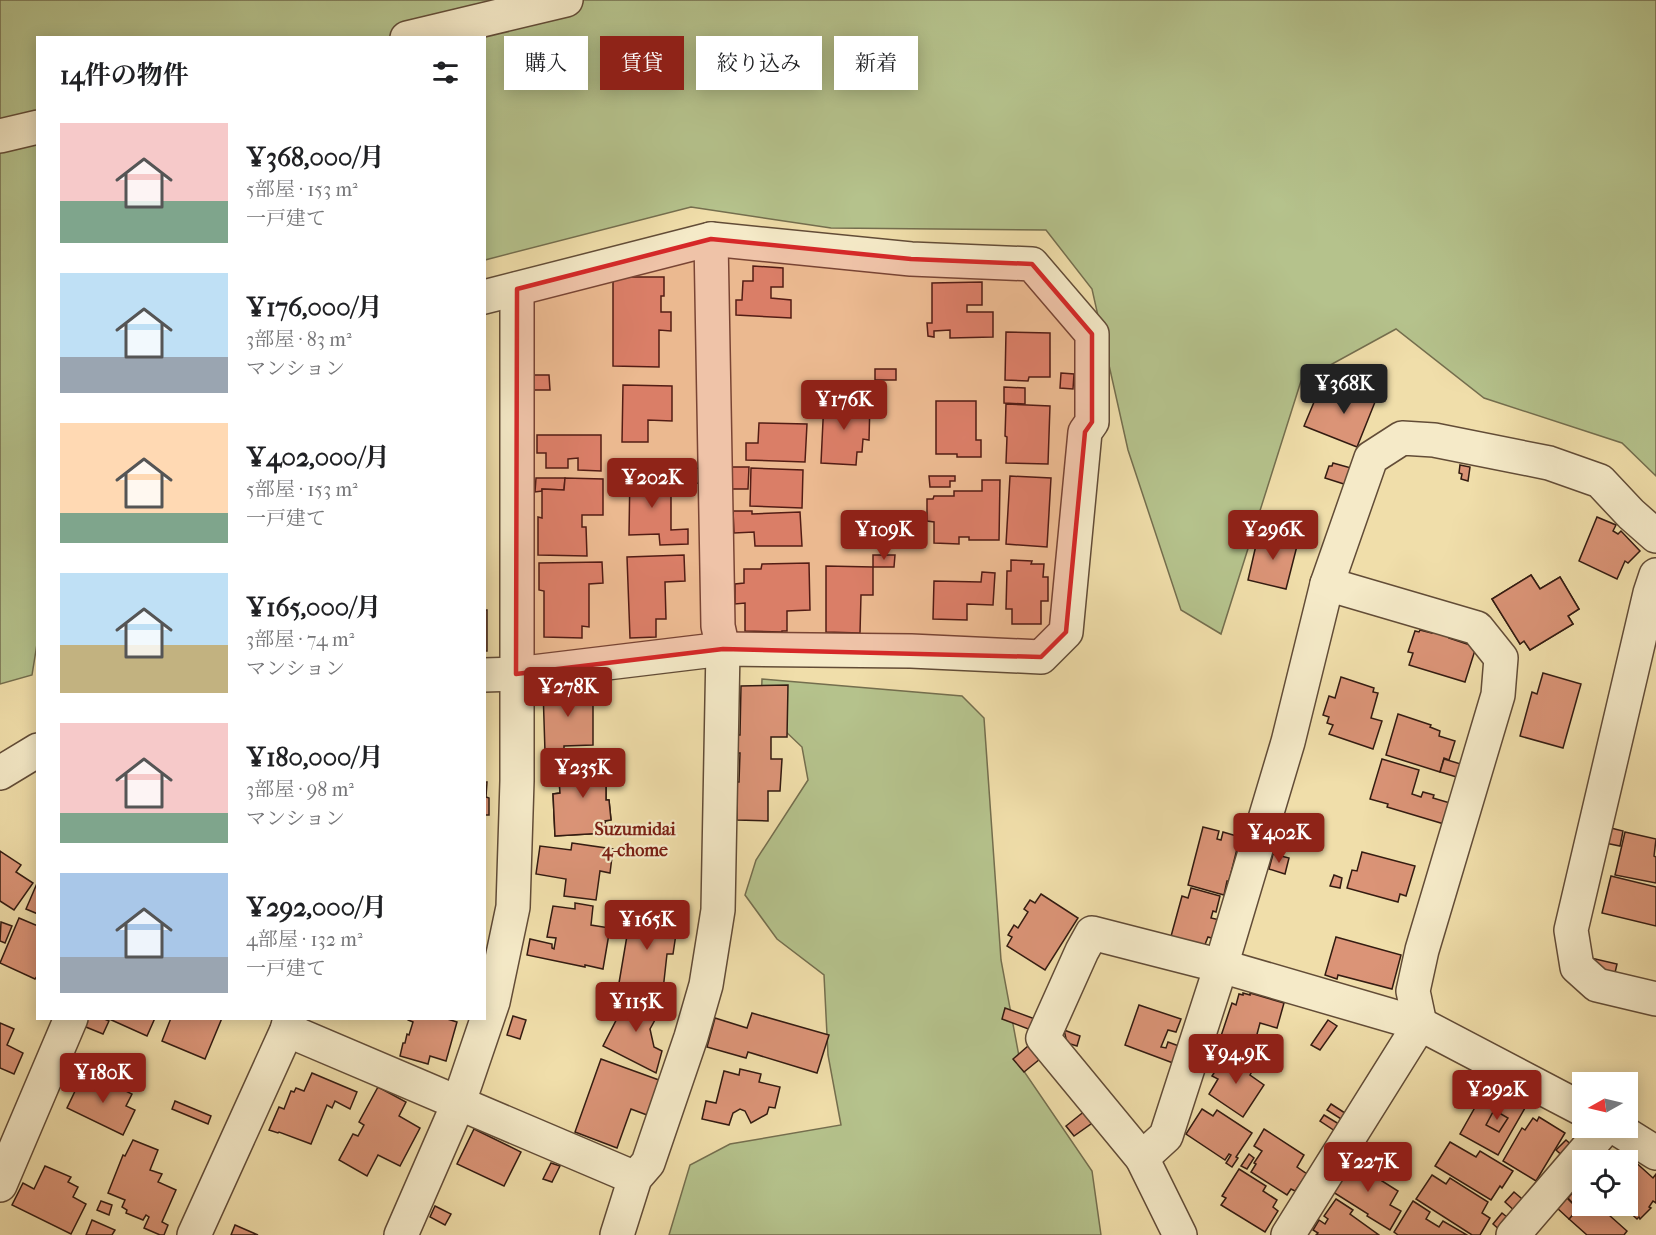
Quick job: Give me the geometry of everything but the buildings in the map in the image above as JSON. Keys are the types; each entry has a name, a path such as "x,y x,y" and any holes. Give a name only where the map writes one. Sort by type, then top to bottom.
{"street":[{"path":"415,36 566,0"},
{"path":"0,136 36,127"},
{"path":"617,1235 635,1178 648,1163 691,1037 708,974 718,910 723,649 718,626 711,238"},
{"path":"486,297 711,238 911,259 1032,264 1092,334 1092,422 1085,432 1066,632 1041,657 911,651 723,649 516,674 486,675"},
{"path":"401,1235 459,1102 493,1002 513,907 517,781 517,289"},
{"path":"1142,1158 1166,1136 1221,966 1288,742 1327,584 1371,458 1402,438 1434,440 1549,463 1600,481 1656,536"},
{"path":"1656,575 1571,930 1577,967 1597,985 1656,999"},
{"path":"1288,1235 1420,1024 1413,991 1422,950 1498,695 1501,658 1477,628 1327,584"},
{"path":"0,773 36,751"},
{"path":"1180,1235 1142,1158 1043,1038 1092,933 1221,966 1420,1024 1572,1104"},
{"path":"0,1185 70,1020"},
{"path":"194,1235 288,1024 459,1102 635,1178"},
{"path":"1513,1235 1596,1138"},
{"path":"1632,1138 1656,1153"}],"highlighted area":[{"path":"711,239 911,259 1032,264 1092,334 1092,422 1085,432 1066,632 1041,657 723,649 516,674 517,289"}],"green space":[{"path":"0,0 1656,0 1656,476 1622,443 1484,398 1396,329 1301,381 1221,634 1181,610 1128,450 1092,289 1046,230 831,228 691,207 486,260 486,36 36,36 36,650 32,675 0,684"},
{"path":"762,679 962,696 984,718 1001,960 1021,1067 1092,1171 1101,1235 669,1235 690,1165 730,1144 841,1125 828,1055 824,975 777,939 745,895 756,860 808,780 802,747 761,708"}],"district":[{"name":"Suzumidai 4-chome","path":"635,839"}]}
